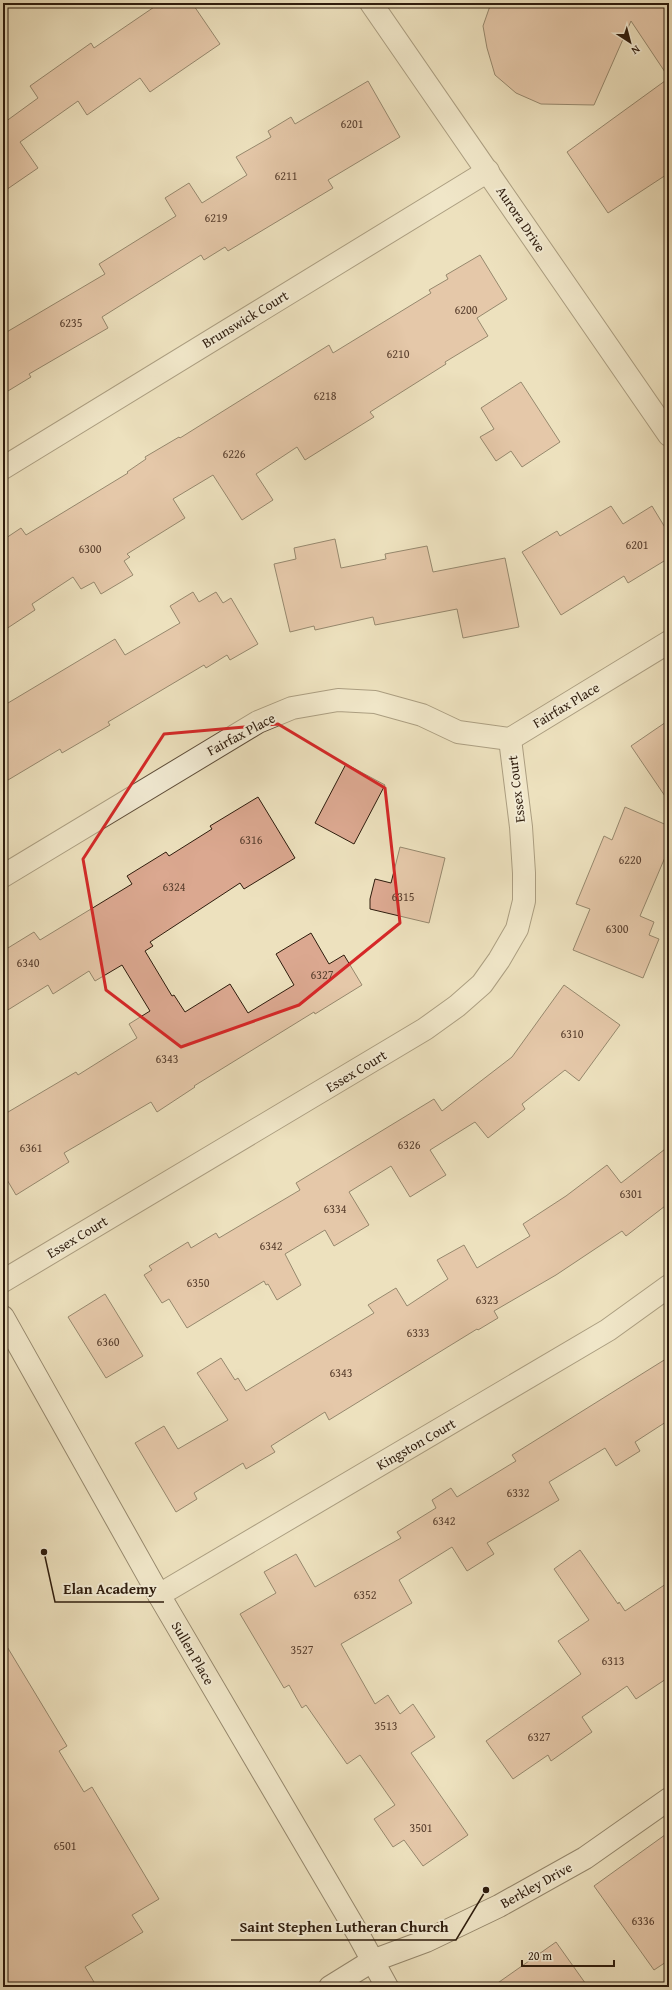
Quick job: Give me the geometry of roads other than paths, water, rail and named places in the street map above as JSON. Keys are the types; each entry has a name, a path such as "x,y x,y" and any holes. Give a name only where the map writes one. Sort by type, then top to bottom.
{"street":[{"name":"Aurora Drive","path":"372,3 669,435"},
{"name":"Brunswick Court","path":"3,468 488,170"},
{"name":"Fairfax Place","path":"3,876 258,722 292,708 338,700 375,702 422,715 458,732 510,739 669,642"},
{"name":"Essex Court","path":"3,1281 425,1029 457,1006 482,984 500,960 517,929 524,901 521,827 510,739"},
{"name":"Kingston Court","path":"159,1595 608,1330 669,1286"},
{"name":"Sullen Place","path":"3,1317 159,1595 387,1987"},
{"name":"Berkley Drive","path":"330,1987 372,1961 426,1941 499,1906 585,1858 669,1799"}],"place":[{"name":"Elan Academy","path":"44,1552"},
{"name":"Saint Stephen Lutheran Church","path":"486,1890"}]}
